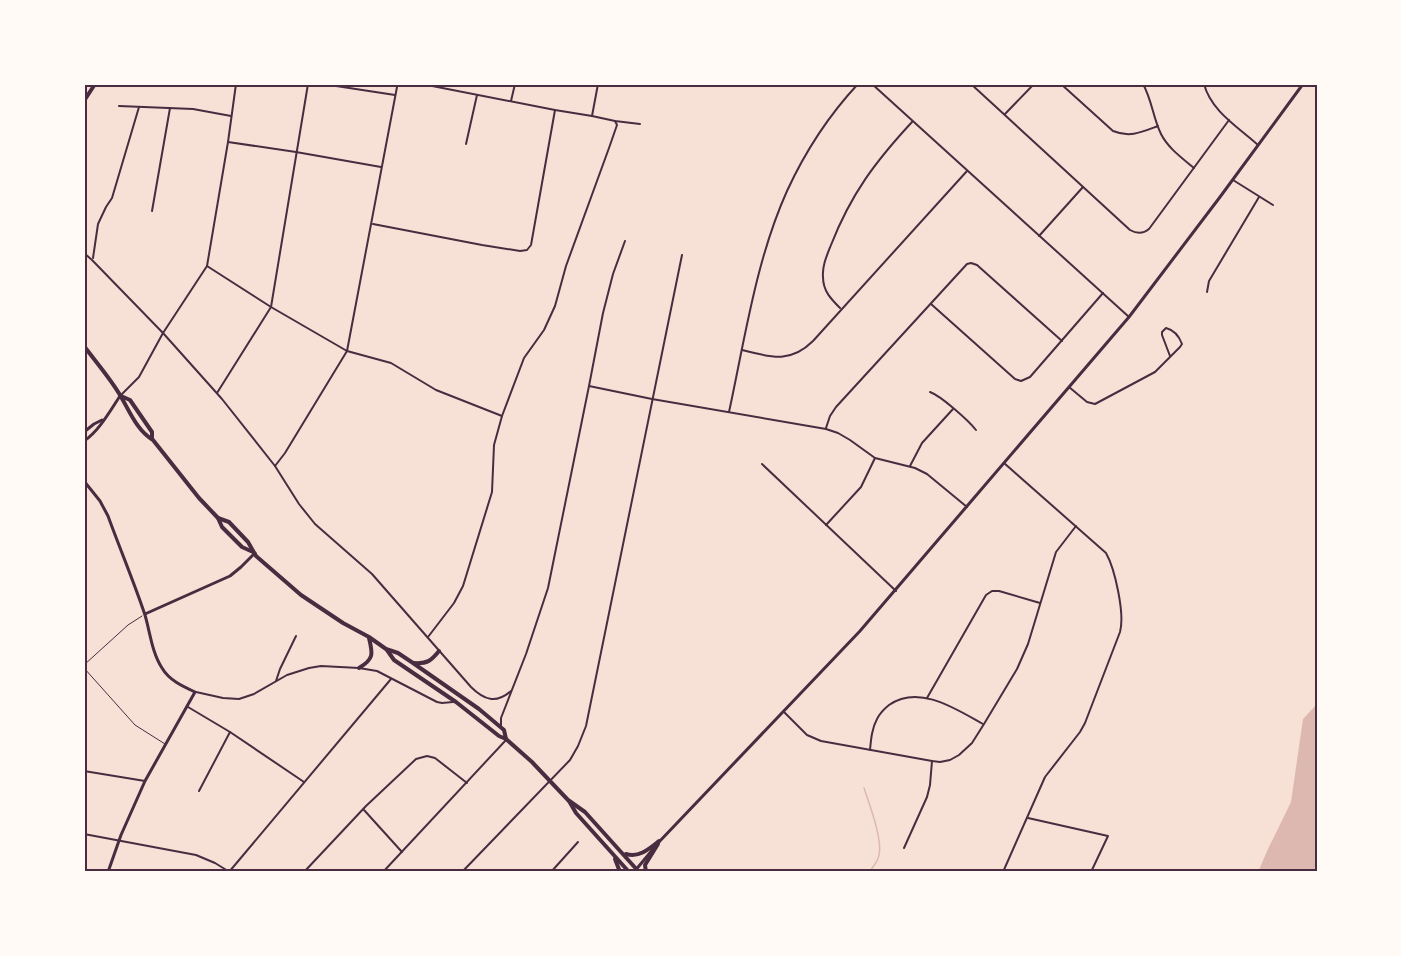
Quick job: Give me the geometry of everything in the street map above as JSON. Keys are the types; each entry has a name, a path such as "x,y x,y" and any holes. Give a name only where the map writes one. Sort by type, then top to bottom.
{"main road":[{"path":"84,101 95,84"},
{"path":"84,346 146,436 153,440 218,518 222,527 241,546 255,553"},
{"path":"218,518 229,522 266,566 301,595 386,649 398,653 465,699 501,727 506,739"},
{"path":"359,668 371,657 369,637"},
{"path":"386,649 394,660 506,739 568,800 585,812 624,854 636,871"},
{"path":"413,663 428,662 439,651"},
{"path":"568,800 576,813 629,872"},
{"path":"624,854 632,856 642,854 659,841"},
{"path":"646,872 645,865 659,841"},
{"path":"614,856 620,872"}],"street":[{"path":"84,441 98,430 120,396 139,377 163,333 207,266 236,84"},
{"path":"217,393 271,307 308,84"},
{"path":"323,84 395,95"},
{"path":"275,466 347,351 395,95 399,84"},
{"path":"422,84 640,124"},
{"path":"512,101 514,84"},
{"path":"592,116 598,84"},
{"path":"729,412 754,291 768,241 786,192 815,139 858,84"},
{"path":"872,84 1130,317"},
{"path":"971,84 1130,230 1140,233 1149,229 1229,120"},
{"path":"1004,115 1034,84"},
{"path":"1060,84 1113,131 1131,135 1158,126"},
{"path":"1143,84 1151,101 1160,133 1167,143 1194,168"},
{"path":"1204,84 1211,100 1229,120 1258,145"},
{"path":"636,871 659,841 784,712 896,591 1130,317 1303,84"},
{"path":"466,144 477,95"},
{"path":"119,106 193,109 231,116"},
{"path":"92,260 98,224 112,198 139,107"},
{"path":"152,211 170,108"},
{"path":"372,224 482,245 527,250 531,246 555,110"},
{"path":"428,637 454,603 463,586 492,492 494,445 502,416 524,358 543,330 555,306 566,266 609,148 616,125 615,121"},
{"path":"841,309 825,290 822,275 824,263 852,199 882,155 912,122"},
{"path":"228,142 381,167"},
{"path":"742,350 774,357 786,356 798,352 813,341 967,171"},
{"path":"1233,180 1273,205"},
{"path":"1040,236 1083,187"},
{"path":"1207,292 1209,281 1258,197"},
{"path":"501,727 501,718 548,588 603,313 613,274 625,241"},
{"path":"84,253 163,333 217,393 275,466 299,504 315,524 368,569 471,687 490,700 504,696 511,691"},
{"path":"462,872 570,760 588,721 682,255"},
{"path":"826,429 836,407 969,263 977,265 1062,340"},
{"path":"207,266 271,307 347,351 391,363 436,390 502,416"},
{"path":"930,304 1019,381 1030,377 1103,293"},
{"path":"1069,387 1087,402 1095,404 1155,372 1180,347 1182,342 1173,331 1166,328 1162,335 1170,356"},
{"path":"589,386 826,429 850,440 875,458 909,467 929,476 967,507"},
{"path":"930,392 965,418 976,430"},
{"path":"909,467 922,443 953,409"},
{"path":"84,432 103,419"},
{"path":"826,525 861,487 875,458"},
{"path":"1003,872 1045,777 1085,723 1122,623 1117,588 1104,550 1004,463"},
{"path":"762,464 896,591"},
{"path":"84,481 99,499 108,516 161,667 178,683 195,692 239,699 254,694 287,675 309,668 321,666 359,668 377,671 437,702 456,702"},
{"path":"784,712 814,739 940,762 959,755 972,743 1017,669 1028,645 1056,552 1076,526"},
{"path":"144,614 230,576 255,553"},
{"path":"927,698 986,595 992,591 999,591 1040,603"},
{"path":"276,681 296,636"},
{"path":"84,834 196,855 230,872 392,678"},
{"path":"108,872 145,781 195,692"},
{"path":"870,750 878,717 897,699 904,697 927,698 952,706 984,724"},
{"path":"186,706 230,732 304,782"},
{"path":"199,791 230,732"},
{"path":"383,872 506,739"},
{"path":"304,872 363,809 413,761 423,756 432,757 467,783"},
{"path":"904,848 927,797 932,761"},
{"path":"84,771 145,781"},
{"path":"363,809 402,852"},
{"path":"1028,818 1108,836 1091,872"},
{"path":"551,872 578,842"}],"lane":[{"path":"84,665 128,625 144,614"},
{"path":"84,668 135,725 165,744"}],"shaded area":[{"path":"1316,705 1317,872 1258,872 1291,802 1303,719"}],"waterway":[{"path":"864,788 875,822 880,848 878,860 869,872"}]}
